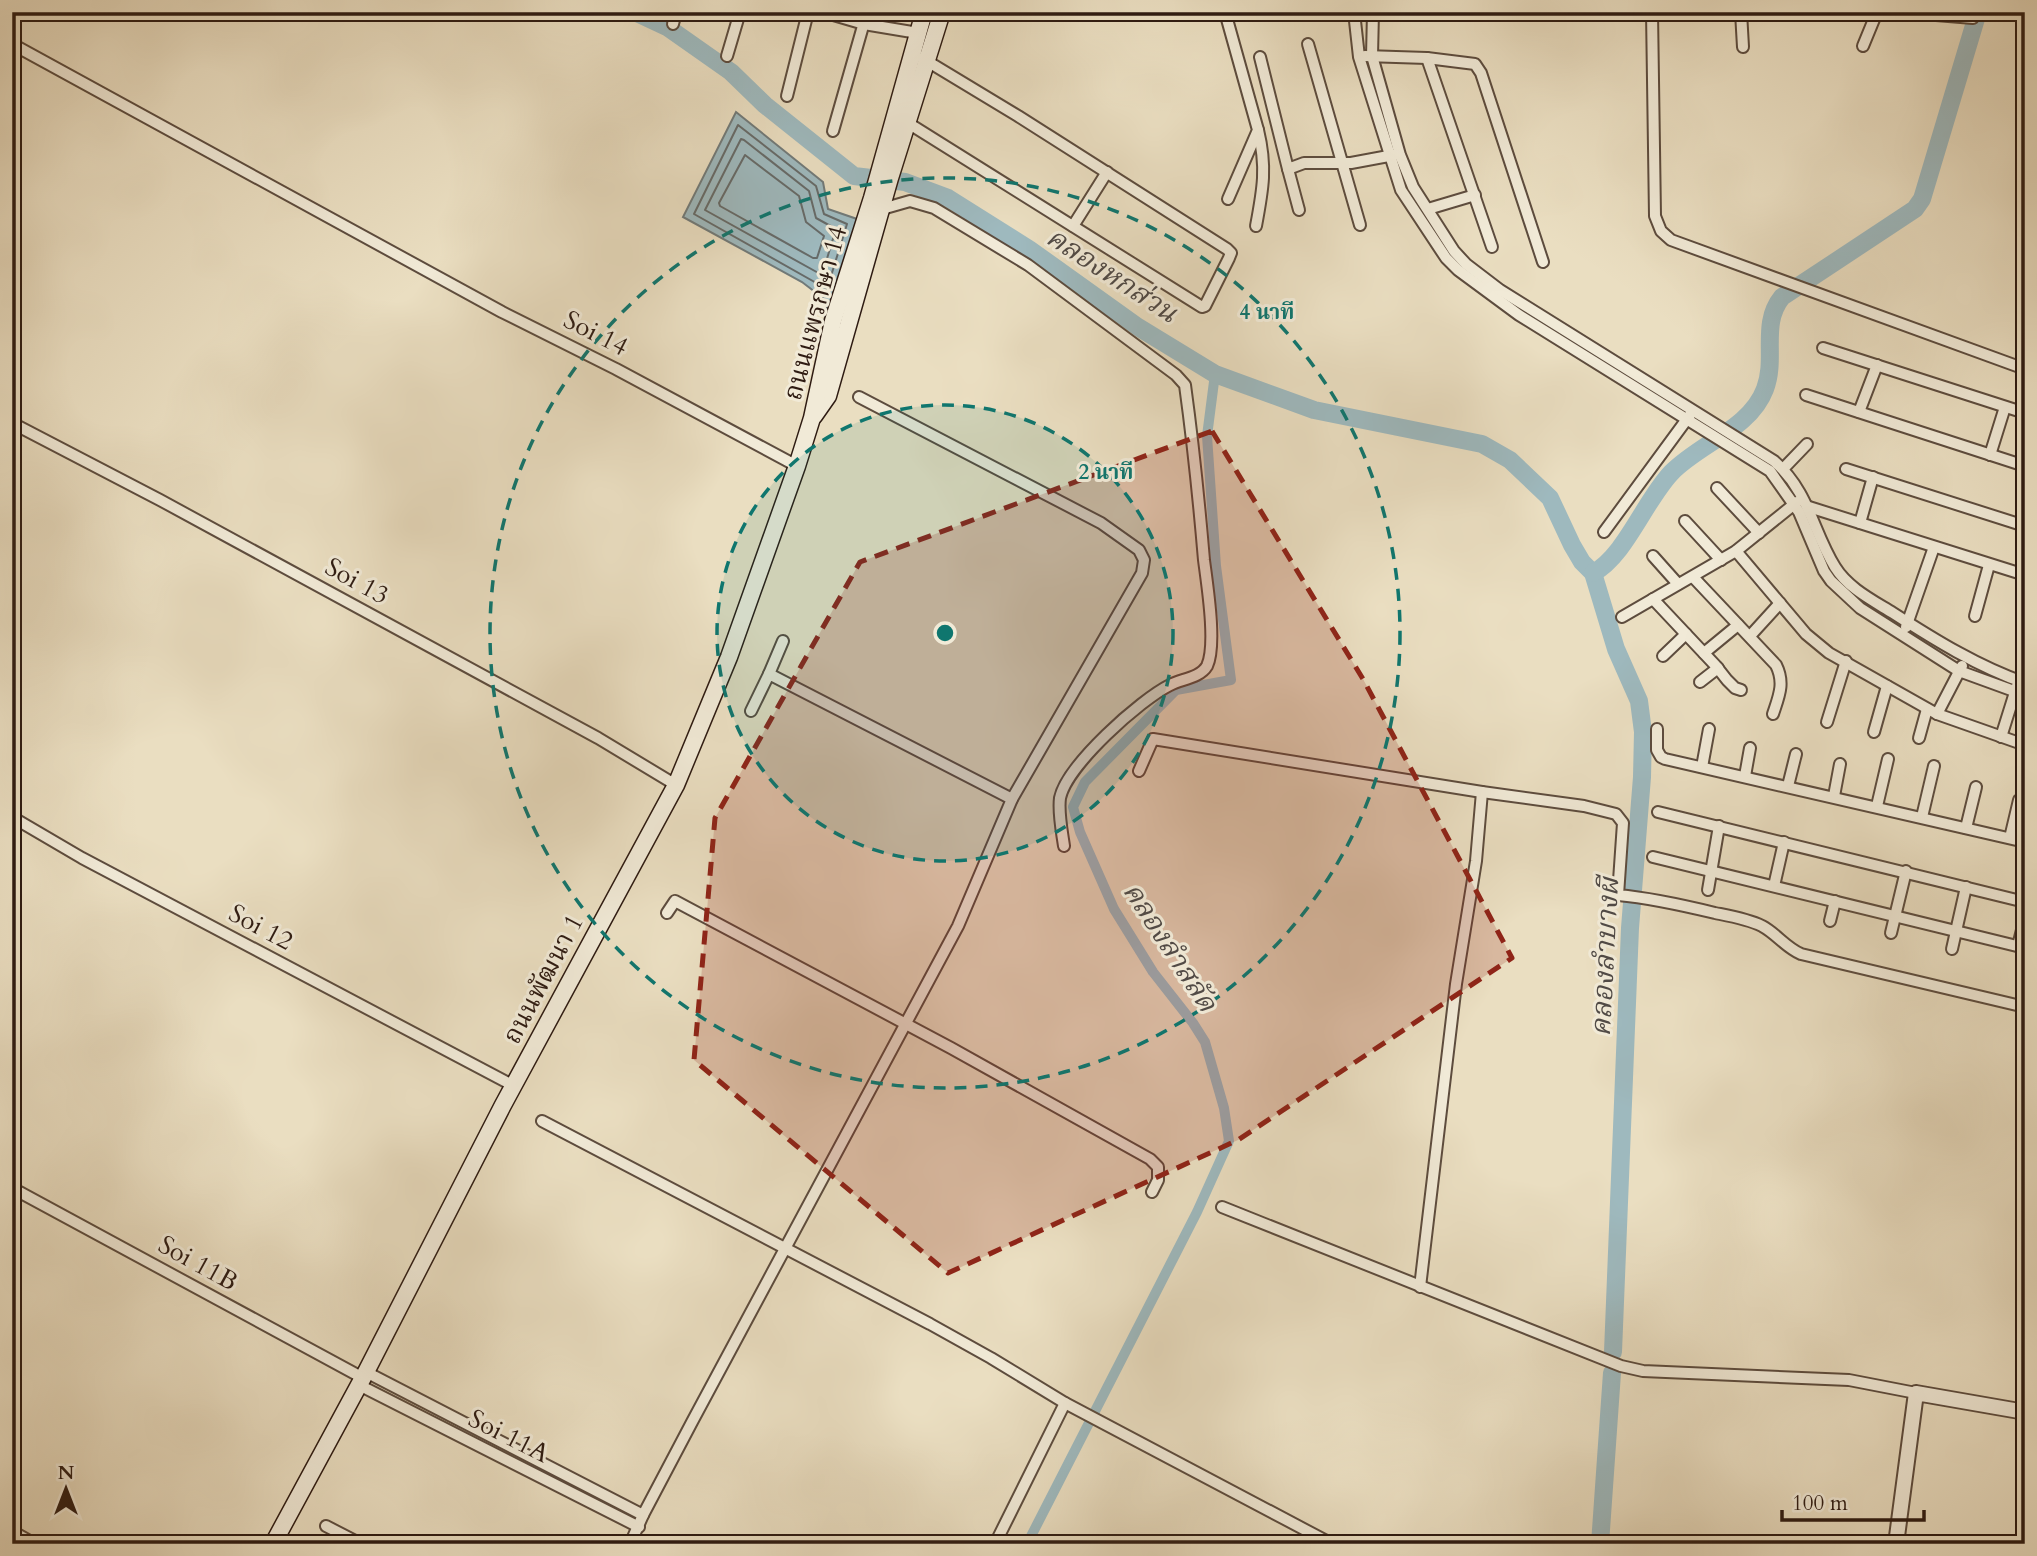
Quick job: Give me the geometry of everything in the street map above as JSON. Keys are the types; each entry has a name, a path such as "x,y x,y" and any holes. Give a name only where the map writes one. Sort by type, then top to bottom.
{"main road":[{"name":"ถนนแพรกษา 14","path":"889,158 908,123 920,57 918,33 925,12"},
{"name":"ถนนแพรกษา 14","path":"812,418 833,321 879,202 889,158 920,57 942,12"},
{"name":"ถนนพัฒนา 1","path":"273,1544 676,785 729,657 812,418"}],"street":[{"path":"673,24 676,12"},
{"path":"727,56 740,12"},
{"path":"787,96 808,12"},
{"path":"823,12 864,24 918,33"},
{"path":"833,131 867,12"},
{"path":"1225,12 1265,155 1265,183 1255,226"},
{"path":"1354,12 1359,57 1395,155 1454,251 1496,293"},
{"path":"1373,12 1372,56 1407,201 1446,258 1458,270 1584,349 1686,420 1709,426"},
{"path":"1652,12 1655,216 1661,231 1671,240 2025,369"},
{"path":"1741,12 1743,47"},
{"path":"1863,46 1877,12"},
{"path":"1899,12 1973,18"},
{"name":"Soi 14","path":"12,44 373,242 797,466"},
{"path":"1308,44 1360,225"},
{"path":"908,123 1198,305 1205,306 1231,253 1107,172 920,57"},
{"path":"1260,57 1299,210"},
{"path":"1359,57 1469,61 1479,67 1542,262"},
{"path":"1427,58 1492,247"},
{"path":"1228,199 1258,130"},
{"path":"1288,169 1316,162 1368,161 1395,155"},
{"path":"1073,226 1107,172"},
{"path":"1428,209 1475,195"},
{"path":"879,202 910,201 934,208 976,232 1028,265 1176,374 1185,385 1210,611 1210,653 1206,668 1153,695 1096,744 1075,768 1060,798 1064,846"},
{"path":"1823,348 2025,413"},
{"path":"1584,349 1693,410 1709,426 1783,469 1798,501 1819,561 1831,581 1860,608 2022,682 2020,694 2000,737"},
{"path":"1859,412 1877,365"},
{"path":"1806,395 2025,466"},
{"path":"631,1544 643,1515 784,1248 958,926 1012,799 1142,573 1144,560 1139,550 1101,523 859,397"},
{"path":"1990,455 2005,407"},
{"path":"1604,532 1693,410"},
{"name":"Soi 13","path":"12,423 160,500 586,731 676,785"},
{"path":"1783,469 1807,444"},
{"path":"1741,446 1770,471 1798,501 1809,507 2025,575"},
{"path":"1846,469 2025,526"},
{"path":"1860,523 1873,477"},
{"path":"1717,488 1759,533"},
{"path":"1622,617 1736,551 1798,501"},
{"path":"1809,507 1833,564 1861,593 1959,671 2020,694"},
{"path":"1685,522 1721,560"},
{"path":"1905,629 1934,547"},
{"path":"1736,551 1818,644 1932,712 2025,745"},
{"path":"1653,556 1678,584"},
{"path":"1975,616 1989,565"},
{"path":"1693,576 1776,665 1781,675 1782,688 1773,715"},
{"path":"1653,599 1735,688 1741,690"},
{"path":"1751,636 1780,603"},
{"path":"2025,608 2022,616 2025,622"},
{"path":"1704,653 1738,625"},
{"path":"1663,656 1686,634"},
{"path":"751,711 783,641"},
{"path":"1919,738 1966,657"},
{"path":"1827,722 1846,661"},
{"path":"1700,682 1718,668"},
{"path":"769,674 1012,799"},
{"path":"1874,732 1887,686"},
{"path":"1657,729 1657,750 1661,757 2025,842"},
{"path":"1702,767 1709,729"},
{"path":"1139,771 1153,739 1584,806 1616,814 1623,823 1618,895 1649,898 1741,919 1759,925 1789,949 1801,954 2025,1007"},
{"path":"1745,776 1750,748"},
{"path":"1788,786 1796,754"},
{"path":"1877,806 1888,759"},
{"path":"1834,796 1840,764"},
{"path":"1922,817 1934,766"},
{"path":"1966,828 1976,787"},
{"path":"1420,1287 1456,984 1476,861 1482,792"},
{"path":"2010,838 2019,800"},
{"path":"1658,812 2025,902"},
{"name":"Soi 12","path":"12,817 82,858 514,1086"},
{"path":"1708,891 1719,826"},
{"path":"1774,886 1784,842"},
{"path":"1653,858 2021,947 2025,918"},
{"path":"1891,933 1906,872"},
{"path":"1952,949 1966,887"},
{"path":"667,913 677,896 1150,1159 1158,1167 1159,1173 1152,1192"},
{"path":"1830,921 1835,901"},
{"path":"542,1121 991,1357 1065,1403 1332,1544"},
{"name":"Soi 11B","path":"12,1188 363,1378"},
{"path":"1222,1207 1591,1355 1643,1371 1849,1380 2025,1412"},
{"path":"363,1378 512,1448 643,1515"},
{"name":"Soi 11A","path":"363,1378 506,1460 639,1527"},
{"path":"1896,1544 1916,1393"},
{"path":"995,1544 1065,1403"},
{"path":"506,1460 512,1448"},
{"path":"563,1489 570,1478"},
{"path":"326,1526 361,1544"},
{"path":"12,1531 35,1544"}],"highlighted area":[{"path":"1212,431 1363,679 1512,958 1238,1140 948,1273 694,1060 715,818 860,562"}],"water":[{"path":"736,112 823,182 828,209 857,219 823,327 828,302 802,282 683,217"}],"waterway":[{"name":"คลองหกส่วน","path":"635,12 667,27 731,72 765,105 854,176 905,182 948,198 1029,249 1138,327 1215,374 1314,410 1482,444 1510,460 1550,498 1572,545 1582,562 1593,573 1616,649 1639,701 1643,732 1630,928 1613,1352"},
{"path":"1593,573 1625,542 1671,473 1736,425 1758,403 1765,389 1770,365 1772,318 1782,297 1915,209 1922,199 1978,12"},
{"name":"คลองลำสลัด","path":"1027,1544 1197,1212 1229,1141 1224,1108 1205,1042 1153,972 1114,909 1080,832 1073,807 1085,782 1176,690 1231,680 1216,566 1207,436 1215,374"},
{"name":"คลองลำบางผี","path":"1600,1544 1612,1373"}]}
